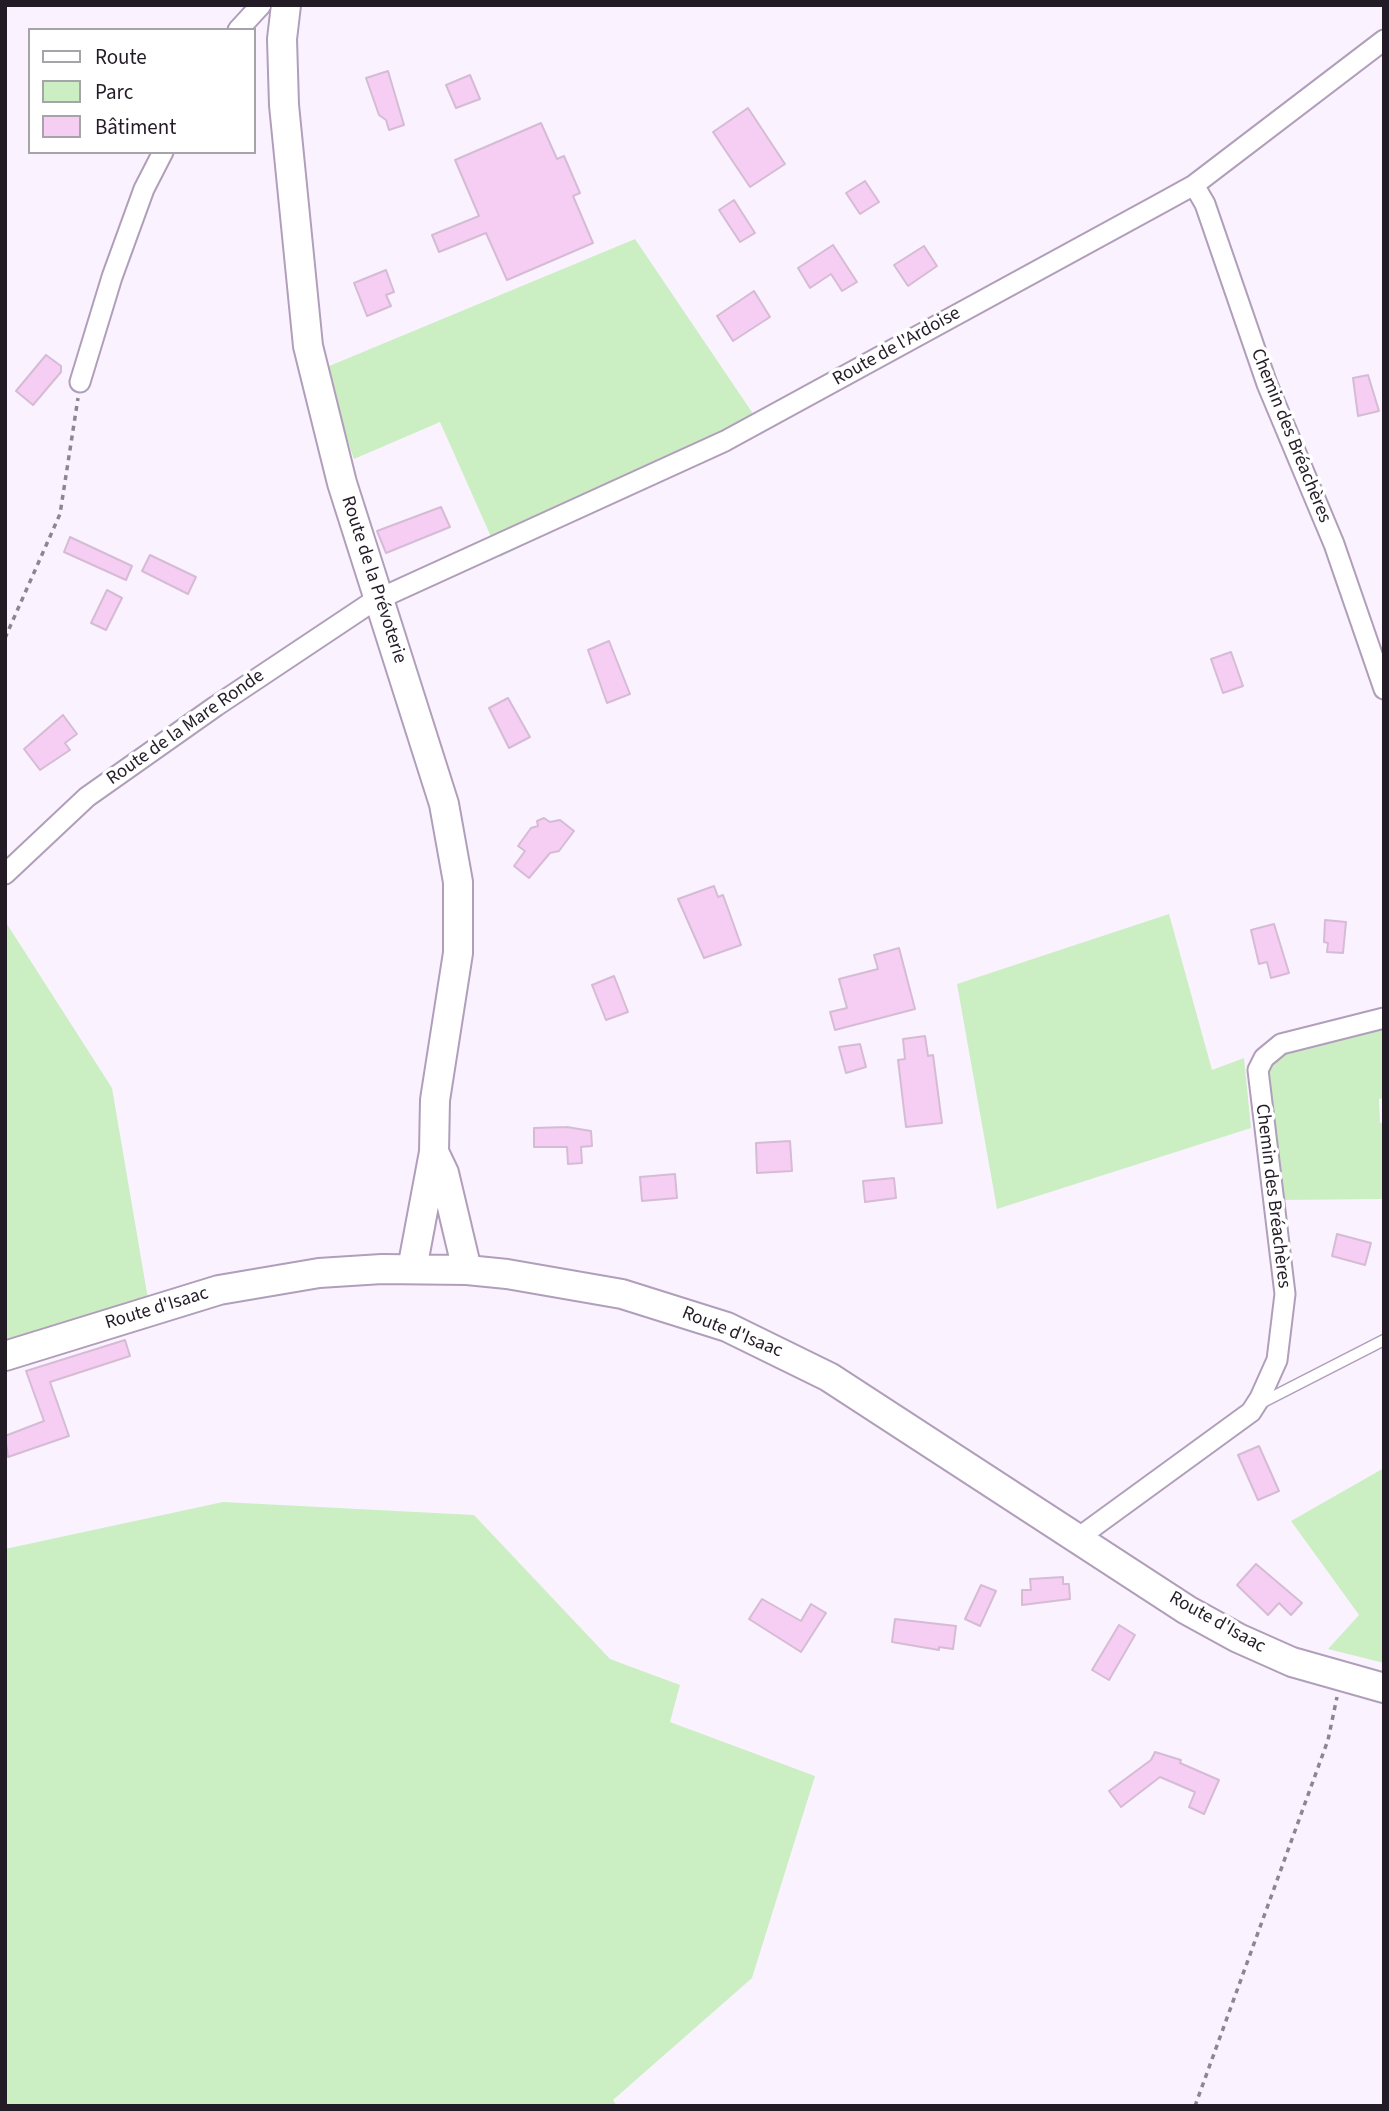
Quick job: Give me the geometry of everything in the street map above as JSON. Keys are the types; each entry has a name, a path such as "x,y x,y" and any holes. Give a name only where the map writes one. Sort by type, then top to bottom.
{"street":[{"path":"240,28 261,5"},
{"name":"Route de la Prévoterie","path":"286,5 282,39 284,105 308,346 342,483 444,804 458,882 458,953 435,1100 434,1152 412,1269"},
{"name":"Route de l'Ardoise","path":"380,599 725,440 1194,185 1384,40"},
{"path":"80,382 144,189 162,154"},
{"name":"Chemin des Bréachères","path":"1194,185 1205,204 1267,384 1334,544 1384,689"},
{"name":"Route de la Mare Ronde","path":"5,874 87,797 216,706 380,599"},
{"name":"Chemin des Bréachères","path":"1078,1538 1251,1412 1277,1360 1285,1294 1257,1083 1258,1070 1264,1058 1280,1044 1384,1018"},
{"name":"Route de la Prévoterie","path":"434,1152 444,1173 467,1270"},
{"name":"Route d'Isaac","path":"5,1356 219,1290 319,1273 412,1269 467,1270 585,1286 663,1306 726,1327 829,1377 1187,1610 1238,1638 1292,1662 1384,1688"}],"lane":[{"path":"1255,1405 1274,1399 1384,1340"}],"path":[{"path":"5,638 60,514 80,382"},
{"path":"1195,2106 1328,1740 1342,1678"}],"green space":[{"path":"635,239 762,427 500,557 440,422 354,459 322,369"},
{"path":"1169,914 1212,1070 1244,1058 1251,1128 997,1209 957,984"},
{"path":"5,921 112,1088 148,1299 5,1340"},
{"path":"1384,1023 1384,1098 1379,1099 1380,1123 1384,1123 1384,1199 1280,1200 1266,1069 1278,1053"},
{"path":"1384,1468 1384,1663 1328,1649 1359,1615 1291,1521"},
{"path":"223,1502 474,1515 610,1659 680,1685 670,1722 815,1776 752,1978 613,2100 617,2106 5,2106 5,1549"}],"building":[{"path":"388,71 404,125 389,130 386,120 379,115 366,78"},
{"path":"470,75 480,99 456,108 446,85"},
{"path":"748,108 785,164 750,187 713,132"},
{"path":"541,123 557,159 564,156 580,193 573,196 593,243 507,280 486,233 439,252 432,235 479,216 455,160"},
{"path":"865,181 879,202 860,214 846,193"},
{"path":"734,200 755,233 740,242 719,210"},
{"path":"833,245 857,282 842,291 831,274 810,288 798,268"},
{"path":"924,246 937,266 908,286 894,265"},
{"path":"386,270 394,292 386,295 391,306 367,316 354,283"},
{"path":"754,291 770,317 733,341 717,316"},
{"path":"46,355 61,366 61,372 33,405 16,391"},
{"path":"1368,375 1379,411 1358,416 1353,378"},
{"path":"441,507 450,527 386,553 377,531"},
{"path":"70,537 132,566 126,580 64,552"},
{"path":"150,555 196,577 188,594 142,571"},
{"path":"107,590 122,598 106,630 91,623"},
{"path":"609,641 630,694 607,703 588,650"},
{"path":"1231,652 1243,686 1223,693 1211,659"},
{"path":"508,698 530,737 509,748 489,708"},
{"path":"63,715 77,734 65,743 70,750 40,770 24,749"},
{"path":"544,818 550,822 560,820 574,831 559,851 550,853 529,878 514,866 525,851 518,846 531,828 538,826 537,821"},
{"path":"714,886 718,897 723,895 741,945 704,958 678,899"},
{"path":"1325,920 1346,922 1343,953 1327,952 1328,943 1324,942"},
{"path":"1274,924 1289,973 1271,978 1267,962 1259,964 1251,930"},
{"path":"899,948 915,1009 835,1030 830,1012 847,1008 839,979 878,969 874,955"},
{"path":"614,976 628,1012 606,1020 592,985"},
{"path":"925,1036 928,1056 933,1055 942,1123 906,1127 898,1060 905,1059 903,1039"},
{"path":"860,1044 866,1067 846,1073 839,1047"},
{"path":"567,1127 591,1131 592,1146 581,1147 582,1163 568,1164 567,1147 534,1147 534,1128"},
{"path":"790,1141 792,1171 757,1173 756,1143"},
{"path":"675,1174 677,1198 642,1201 640,1177"},
{"path":"894,1178 896,1198 865,1202 863,1181"},
{"path":"1337,1234 1371,1243 1365,1265 1332,1256"},
{"path":"125,1340 130,1356 50,1382 69,1436 8,1457 5,1436 44,1421 26,1371"},
{"path":"1259,1446 1279,1491 1258,1500 1238,1455"},
{"path":"1256,1564 1302,1603 1291,1615 1279,1603 1268,1615 1237,1585"},
{"path":"1063,1577 1063,1584 1069,1584 1070,1599 1022,1605 1022,1590 1031,1590 1030,1579"},
{"path":"981,1585 996,1591 980,1626 965,1619"},
{"path":"762,1599 801,1621 811,1604 826,1613 801,1652 749,1619"},
{"path":"895,1619 956,1626 953,1649 939,1647 939,1650 892,1642"},
{"path":"1119,1625 1135,1635 1109,1680 1092,1670"},
{"path":"1155,1752 1181,1760 1180,1763 1219,1780 1204,1814 1189,1807 1195,1792 1160,1777 1121,1807 1109,1791 1151,1760"}]}
